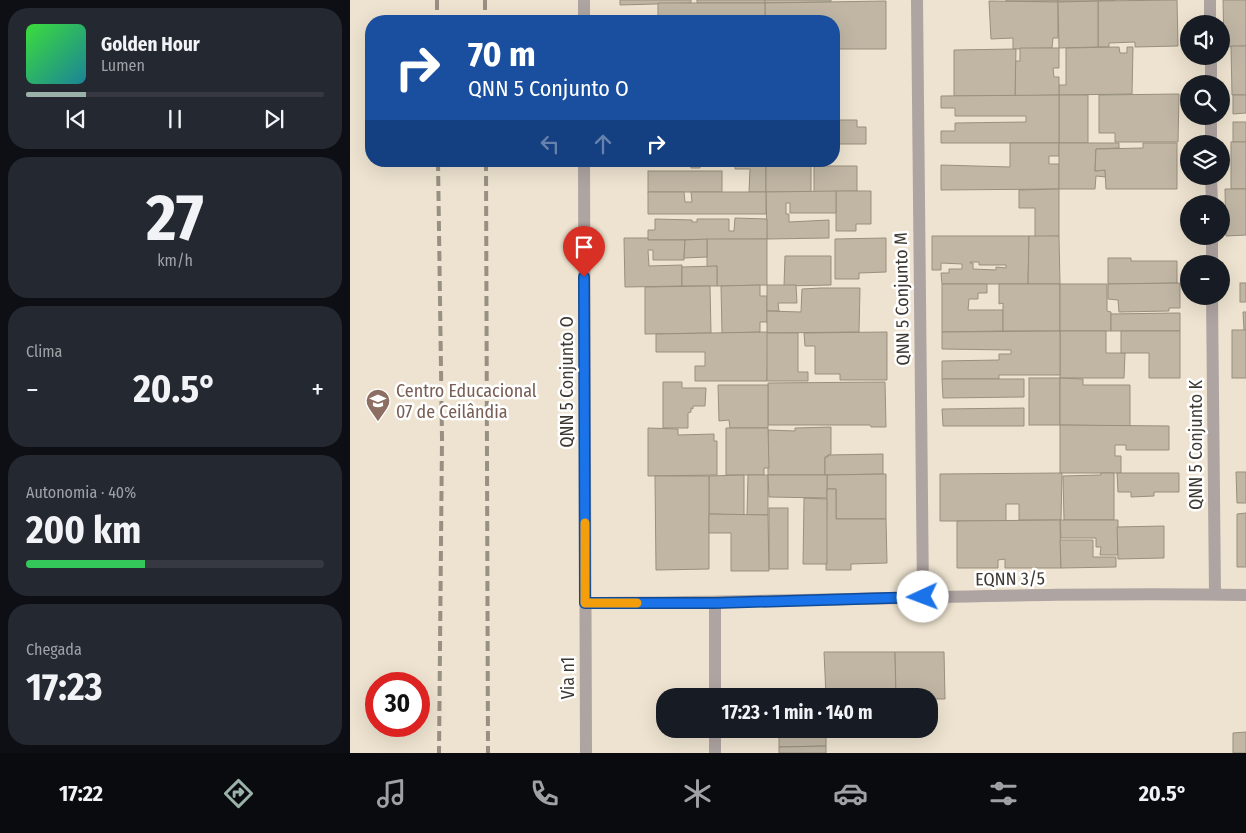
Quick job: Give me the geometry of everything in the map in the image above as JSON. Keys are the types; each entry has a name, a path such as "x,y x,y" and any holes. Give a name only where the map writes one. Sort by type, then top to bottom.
{"street":[{"path":"584,0 584,15"},
{"name":"QNN 5 Conjunto M","path":"917,0 923,597"},
{"path":"1210,0 1210,15"},
{"name":"QNN 5 Conjunto O","path":"584,167 585,603"},
{"name":"QNN 5 Conjunto K","path":"1212,305 1215,594"},
{"name":"EQNN 3/5","path":"585,603 715,603 923,597 1246,595"},
{"name":"Via n1","path":"585,603 586,753"},
{"path":"715,603 715,688"},
{"path":"715,738 715,753"}],"building":[{"path":"620,0 691,0 691,3 620,5"},
{"path":"697,0 765,0 765,3 697,3"},
{"path":"765,0 831,0 831,2 765,3"},
{"path":"1006,0 1058,0 1058,1 1006,2"},
{"path":"1058,0 1115,0 1115,1 1058,2"},
{"path":"1177,0 1178,46 1135,47 1135,42 1109,43 1109,47 1098,47 1098,1"},
{"path":"1223,0 1246,0 1246,46 1230,47 1230,15 1223,15"},
{"path":"886,1 886,49 840,49 840,15 765,15 765,3"},
{"path":"989,1 1058,2 1058,38 1053,38 1052,48 1013,49 1013,38 991,39"},
{"path":"1098,1 1098,47 1059,48 1058,2"},
{"path":"658,3 765,3 765,15 658,15"},
{"path":"1231,46 1246,46 1246,95 1232,95"},
{"path":"1119,47 1120,53 1127,53 1127,47 1133,47 1132,94 1059,95 1059,85 1066,85 1066,48"},
{"path":"1020,48 1059,48 1059,68 1053,68 1054,77 1059,77 1059,95 1015,96 1015,61 1020,61"},
{"path":"1016,49 1015,96 954,96 954,50"},
{"path":"1179,94 1178,142 1115,142 1115,133 1099,133 1099,95"},
{"path":"1059,95 1088,95 1088,143 1059,143"},
{"path":"1059,95 1059,143 941,143 941,131 955,131 955,123 1026,122 1026,116 955,116 955,108 941,108 941,96"},
{"path":"1233,95 1246,95 1246,113 1233,114"},
{"path":"840,120 857,120 857,127 866,127 866,144 840,144"},
{"path":"1233,122 1246,122 1246,142 1233,142"},
{"path":"1231,142 1246,142 1246,189 1231,189"},
{"path":"1010,143 1059,143 1059,156 1049,156 1049,164 1059,164 1059,189 941,190 941,165 1010,167"},
{"path":"1059,143 1119,143 1119,148 1096,149 1095,171 1105,170 1106,177 1096,176 1095,189 1059,189"},
{"path":"1143,143 1177,143 1177,189 1106,189 1105,170 1095,171 1096,149 1143,148"},
{"path":"857,166 857,191 814,192 814,167"},
{"path":"735,167 766,167 766,192 749,192 750,169 735,169"},
{"path":"766,167 811,167 811,192 766,192"},
{"path":"648,171 722,171 722,192 648,192"},
{"path":"1059,189 1059,236 1035,237 1035,208 1019,208 1019,190"},
{"path":"1225,189 1246,189 1246,235 1230,236 1230,195 1225,195"},
{"path":"836,191 871,191 871,224 856,224 856,231 836,231"},
{"path":"836,191 836,213 790,213 790,203 786,203 786,214 789,214 789,222 829,220 829,238 767,239 766,192"},
{"path":"648,192 684,192 685,202 692,202 691,192 766,192 766,214 648,214"},
{"path":"735,218 767,219 767,239 648,240 648,230 655,230 655,219 692,220 692,222 697,222 697,219 729,219 729,231 734,231"},
{"path":"932,236 1029,236 1028,284 942,284 941,273 949,273 949,269 962,269 962,264 941,263 941,270 932,270","holes":["970,262 979,262 979,265 1006,265 1006,268 996,267 996,270 973,269 973,263"]},
{"path":"1029,236 1059,236 1060,284 1028,284"},
{"path":"624,238 685,240 684,260 653,260 653,250 648,250 649,266 682,265 682,286 625,287"},
{"path":"886,238 886,272 859,273 859,279 835,279 835,239"},
{"path":"707,239 767,239 767,285 717,286 717,266 707,267"},
{"path":"707,239 707,257 684,258 685,240"},
{"path":"785,256 831,256 831,285 784,286"},
{"path":"1108,258 1131,258 1131,261 1177,261 1177,283 1108,284"},
{"path":"717,266 717,286 682,286 682,267"},
{"path":"1180,283 1180,308 1169,308 1169,311 1119,312 1118,300 1108,299 1108,284"},
{"path":"1240,283 1246,283 1246,302 1240,302"},
{"path":"942,284 987,284 987,293 978,293 978,299 969,299 968,310 1003,310 1003,331 942,332"},
{"path":"999,284 1060,284 1060,331 1003,331 1003,303 999,304"},
{"path":"1060,284 1107,284 1107,311 1111,312 1111,331 1060,331"},
{"path":"760,285 760,296 767,296 767,322 760,322 760,332 722,333 721,286"},
{"path":"767,285 796,285 797,303 778,303 779,311 767,311"},
{"path":"710,286 711,333 645,334 645,287"},
{"path":"860,288 859,332 767,333 767,311 801,312 802,289"},
{"path":"1243,312 1246,312 1246,330 1244,330"},
{"path":"1180,313 1180,331 1111,331 1111,314"},
{"path":"1232,330 1246,330 1246,378 1232,378"},
{"path":"1060,331 1106,331 1106,353 1125,353 1124,378 1060,378"},
{"path":"1060,331 1060,375 999,375 999,379 942,379 942,361 999,360 999,354 1011,354 1011,350 942,349 942,332"},
{"path":"1121,331 1180,331 1180,378 1149,378 1149,353 1121,353"},
{"path":"768,332 767,381 695,381 695,366 705,366 705,352 656,352 656,334"},
{"path":"887,332 887,380 840,380 840,374 815,374 815,346 805,346 804,333"},
{"path":"767,333 798,333 798,372 808,372 808,381 767,381"},
{"path":"1029,378 1060,378 1060,425 1029,425"},
{"path":"1060,378 1083,379 1083,385 1130,385 1130,426 1060,425"},
{"path":"942,379 1024,379 1024,397 943,398"},
{"path":"663,382 682,382 682,388 706,388 705,406 693,406 693,409 691,408 691,412 688,413 688,428 663,428"},
{"path":"885,382 886,427 871,427 870,425 768,425 768,383"},
{"path":"718,385 768,385 768,428 730,428 729,420 719,421"},
{"path":"1024,408 1024,426 943,426 942,409"},
{"path":"1060,425 1169,426 1169,450 1126,450 1126,445 1115,445 1115,456 1121,456 1121,473 1060,473"},
{"path":"831,427 831,454 825,457 825,475 768,475 768,430 795,431 795,428"},
{"path":"648,428 678,429 678,435 714,434 714,441 717,441 717,475 648,476"},
{"path":"726,428 768,428 769,468 764,468 764,475 726,475"},
{"path":"883,454 883,474 825,475 825,457 828,457 828,455"},
{"path":"1236,472 1246,472 1246,503 1237,503"},
{"path":"1062,473 1061,520 1019,520 1019,504 1006,504 1006,521 940,521 940,474"},
{"path":"1101,473 1114,473 1114,520 1064,520 1063,476 1101,475"},
{"path":"1117,473 1179,473 1179,492 1154,492 1154,496 1131,497 1131,492 1118,492"},
{"path":"886,474 886,519 836,519 836,489 827,489 827,475"},
{"path":"744,475 744,515 709,514 709,476"},
{"path":"748,475 768,475 768,515 747,515"},
{"path":"768,475 827,475 827,498 769,497"},
{"path":"655,476 709,476 709,569 656,570"},
{"path":"827,489 836,489 836,519 886,519 887,563 851,564 851,570 826,570"},
{"path":"804,498 827,499 827,564 803,564"},
{"path":"769,508 788,508 788,569 769,569"},
{"path":"1246,513 1246,567 1237,567 1237,514"},
{"path":"709,514 768,515 769,571 731,571 731,533 709,533"},
{"path":"1060,520 1118,520 1118,555 1100,555 1101,547 1096,547 1096,538 1061,538"},
{"path":"1060,520 1061,568 1005,568 1005,559 998,560 998,568 957,568 957,521"},
{"path":"1164,526 1164,558 1118,559 1117,527"},
{"path":"1060,540 1093,540 1093,557 1116,557 1116,567 1061,568"},
{"path":"824,652 895,652 896,688 826,688"},
{"path":"895,652 944,652 945,699 938,699 938,688 896,688"},
{"path":"1246,732 1246,753 1233,753 1233,733"},
{"path":"779,738 826,738 826,746 779,747"},
{"path":"826,746 826,753 779,753 779,747"}],"railway":[{"path":"437,0 437,15"},
{"path":"485,0 485,15"},
{"path":"438,167 442,439 439,753"},
{"path":"486,167 488,753"}],"slow traffic":[{"path":"585,523 585,603 637,603"}],"place":[{"name":"Centro Educacional 07 de Ceilândia","path":"378,422"}],"route":[{"path":"584,277 585,603 715,603 923,597"}]}
